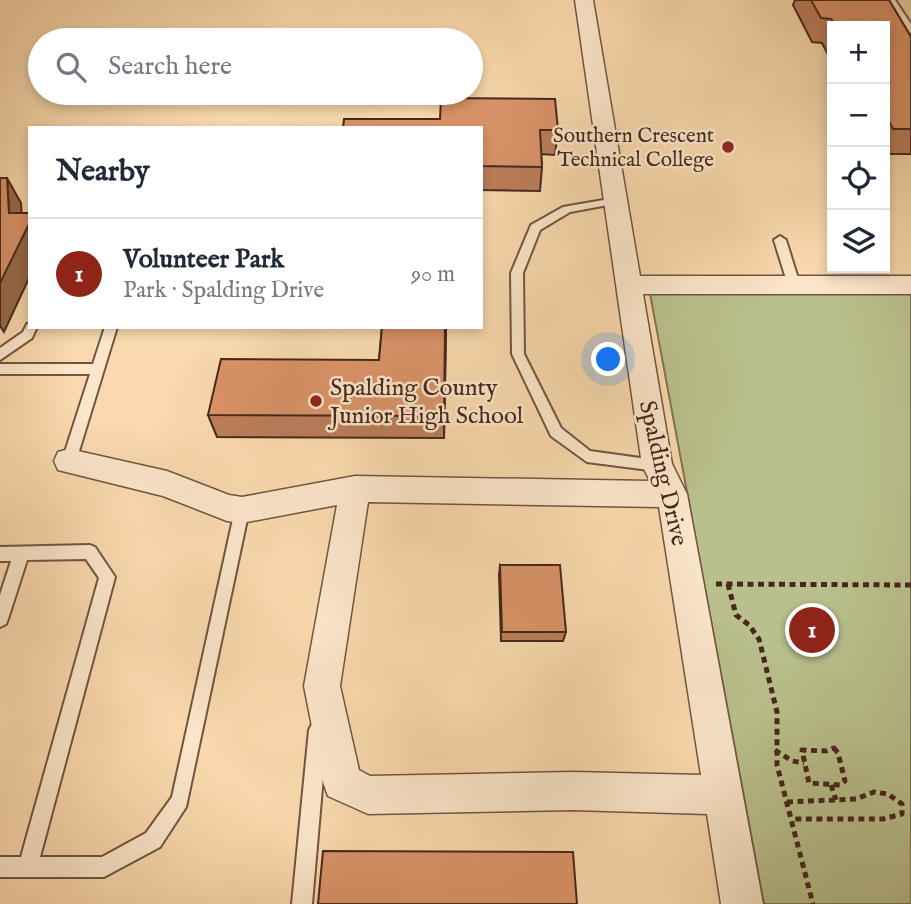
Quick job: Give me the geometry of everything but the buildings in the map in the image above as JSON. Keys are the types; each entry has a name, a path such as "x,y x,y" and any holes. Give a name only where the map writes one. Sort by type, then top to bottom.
{"street":[{"name":"Spalding Drive","path":"584,0 657,465 672,494 742,904"},
{"path":"628,285 911,285"},
{"path":"69,461 167,484 227,508 242,510 355,489 672,494"},
{"path":"355,489 322,686 342,782 368,795 573,791 723,795"}],"lane":[{"path":"891,0 911,30"},
{"path":"615,201 567,209 535,228 517,272 518,354 556,432 587,456 657,465"},
{"path":"780,240 794,285"},
{"path":"0,355 28,335 30,329"},
{"path":"69,461 110,329"},
{"path":"0,369 98,369"},
{"path":"0,867 104,867 153,840 180,801 242,510"},
{"path":"0,554 90,552 107,577 28,867"},
{"path":"0,619 22,554"},
{"path":"302,904 322,686"}],"path":[{"path":"687,584 911,585"},
{"path":"729,584 736,615 749,625 759,639 776,712 778,729 775,750 813,904"},
{"path":"834,748 838,753 845,781 840,785 809,783 804,763 802,750 826,751 834,748"},
{"path":"775,750 792,761 804,763"},
{"path":"831,785 836,800"},
{"path":"787,802 856,799 874,792 888,794 902,804 902,814 883,819 792,819"}],"green space":[{"path":"648,283 911,285 911,904 764,904"}],"place":[{"name":"Southern Crescent Technical College","path":"728,147"},
{"name":"Spalding County Junior High School","path":"316,401"},
{"name":"Volunteer Park","path":"812,630"}]}
